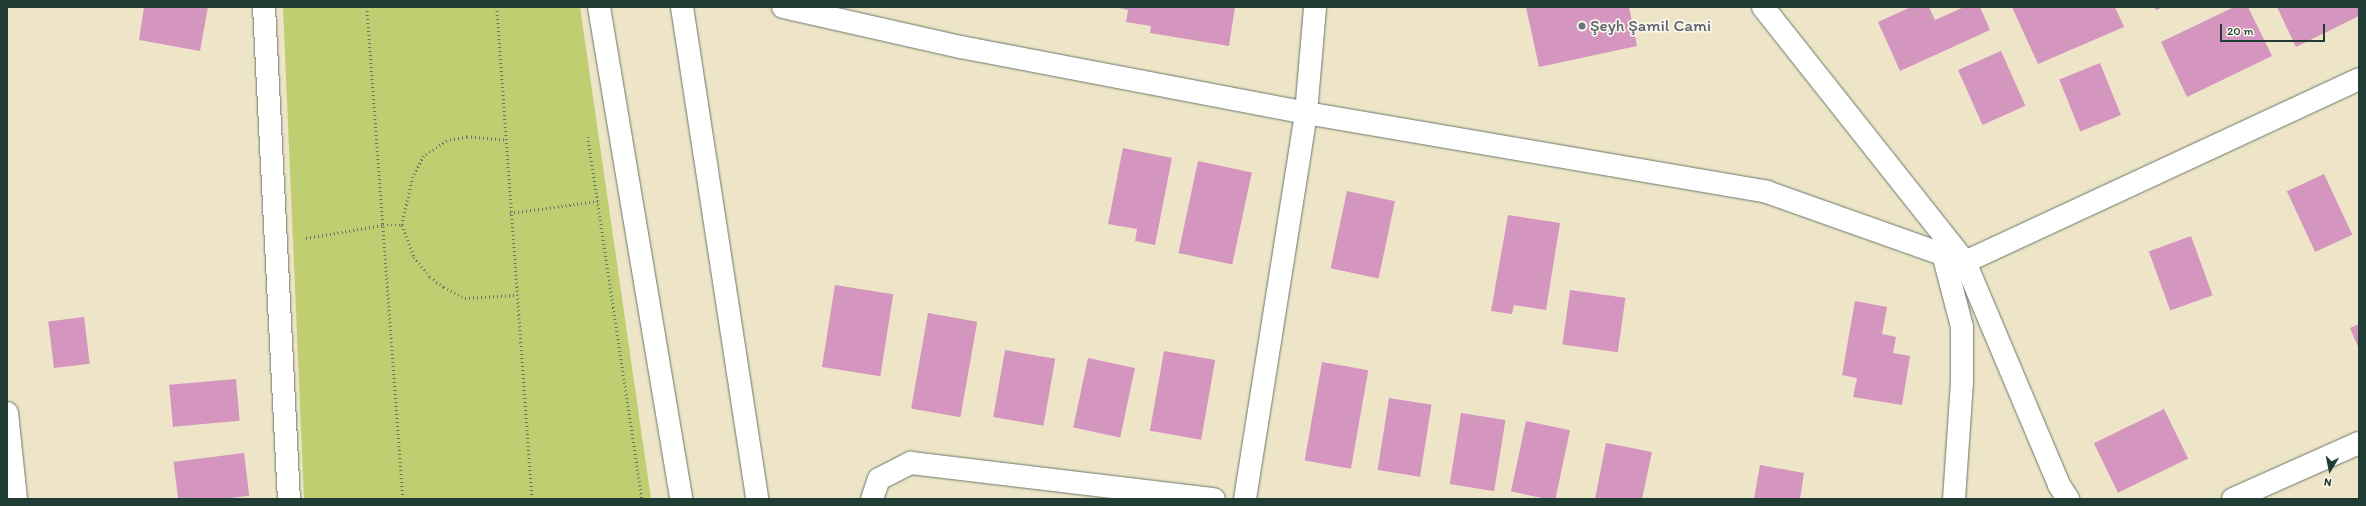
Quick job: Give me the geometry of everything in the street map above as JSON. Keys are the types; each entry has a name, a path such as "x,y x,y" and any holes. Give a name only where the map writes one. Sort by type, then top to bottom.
{"street":[{"path":"264,7 278,241 289,499"},
{"path":"599,7 681,499"},
{"path":"682,7 757,499"},
{"path":"783,7 866,16 1306,113 1767,192 1964,262 2359,79"},
{"path":"1245,499 1306,113 1315,7"},
{"path":"1763,7 1964,262 2068,499"},
{"path":"1943,254 1962,327 1962,382 1954,499"},
{"path":"7,413 16,499"},
{"path":"2233,499 2359,443"},
{"path":"872,499 879,479 911,463 1214,499"}],"path":[{"path":"367,7 403,499"},
{"path":"496,7 504,140 532,499"},
{"path":"504,140 466,137 447,141 424,156 413,177 402,225 414,257 430,277 444,287 465,298 516,295"},
{"path":"510,213 631,196"},
{"path":"597,201 642,499"},
{"path":"278,241 383,225 402,225"}],"green space":[{"path":"283,7 580,7 651,499 304,499"}],"building":[{"path":"144,7 208,7 200,51 139,40"},
{"path":"1115,7 1235,7 1229,46 1150,33 1151,26 1126,22 1128,10"},
{"name":"Şeyh Şamil Cami","path":"1526,7 1629,7 1637,46 1539,67"},
{"path":"1911,7 1929,7 1935,20 1964,7 1980,7 1990,30 1900,71 1878,22"},
{"path":"2012,7 2115,7 2124,27 2038,64"},
{"path":"2154,7 2164,7 2156,10"},
{"path":"2234,7 2248,7 2272,56 2187,97 2161,42"},
{"path":"2277,7 2359,7 2359,16 2296,47"},
{"path":"2001,51 2025,106 1982,125 1958,70"},
{"path":"2100,63 2121,115 2080,131 2059,79"},
{"path":"1123,148 1172,158 1155,245 1135,241 1137,229 1108,224"},
{"path":"1198,161 1252,172 1232,264 1178,253"},
{"path":"2324,174 2352,235 2315,252 2287,191"},
{"path":"1347,191 1395,201 1379,278 1331,268"},
{"path":"1508,215 1560,223 1546,310 1514,305 1512,314 1491,311"},
{"path":"2191,236 2213,295 2170,311 2149,251"},
{"path":"835,285 893,294 880,376 822,367"},
{"path":"1570,290 1625,298 1618,352 1562,344"},
{"path":"1855,301 1887,307 1882,334 1896,337 1893,353 1910,356 1902,405 1853,397 1857,378 1842,375"},
{"path":"928,313 977,322 960,417 911,409"},
{"path":"84,317 90,364 54,368 48,321"},
{"path":"2359,324 2359,349 2350,328"},
{"path":"1005,350 1055,359 1043,426 993,417"},
{"path":"1164,351 1215,360 1201,440 1150,431"},
{"path":"1088,358 1135,368 1120,437 1073,427"},
{"path":"1322,362 1368,370 1351,469 1305,460"},
{"path":"236,379 240,421 173,427 169,385"},
{"path":"1389,398 1431,405 1420,477 1378,470"},
{"path":"2164,409 2188,458 2118,493 2094,443"},
{"path":"1461,413 1505,420 1494,491 1450,484"},
{"path":"1526,421 1570,430 1555,499 1547,499 1511,491"},
{"path":"1606,443 1652,452 1642,499 1595,499"},
{"path":"244,453 249,496 222,499 178,499 174,462"},
{"path":"1760,465 1804,473 1800,499 1754,499"}],"place":[{"name":"Şeyh Şamil Cami","path":"1582,26"}]}
